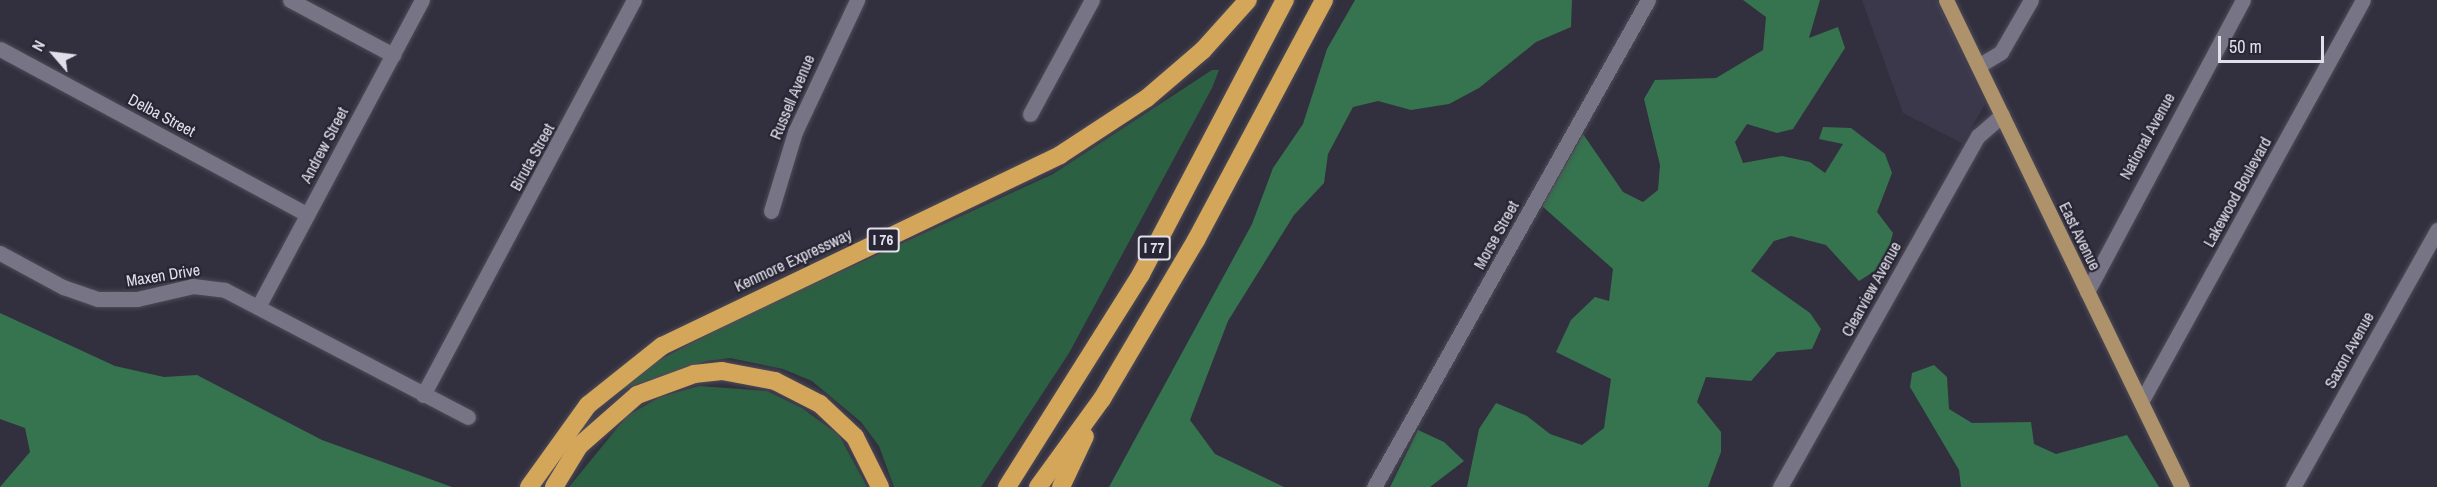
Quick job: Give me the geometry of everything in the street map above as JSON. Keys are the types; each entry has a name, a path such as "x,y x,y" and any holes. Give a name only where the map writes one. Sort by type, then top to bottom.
{"highway":[{"name":"Kenmore Expressway","path":"529,487 588,405 662,346 1060,155 1155,91 1203,50 1248,0"},
{"name":"I 77","path":"1007,487 1141,274 1285,0"},
{"path":"1038,487 1102,399 1196,240 1324,0"},
{"path":"554,487 579,446 637,395 694,374 722,371 776,381 820,404 855,437 880,487"},
{"path":"1061,487 1102,399"}],"main road":[{"name":"East Avenue","path":"1946,0 2182,487"}],"street":[{"path":"290,0 393,55"},
{"name":"Andrew Street","path":"258,306 422,0"},
{"name":"Biruta Street","path":"423,395 634,0"},
{"name":"Russell Avenue","path":"771,211 795,132 857,0"},
{"path":"1030,114 1092,0"},
{"name":"Morse Street","path":"1374,487 1648,0"},
{"path":"1978,66 2001,52 2031,0"},
{"name":"National Avenue","path":"2087,291 2243,0"},
{"name":"Lakewood Boulevard","path":"2141,402 2363,0"},
{"name":"Delba Street","path":"0,49 307,214"},
{"name":"Clearview Avenue","path":"1780,487 1978,136 2002,116"},
{"name":"Saxon Avenue","path":"2293,487 2437,231"},
{"name":"Maxen Drive","path":"0,254 63,287 98,299 137,299 193,286 225,290 468,417"}],"shaded area":[{"path":"1862,0 1937,0 1985,104 1962,143 1903,113"}],"green space":[{"path":"1355,0 1572,0 1571,27 1536,42 1479,88 1449,104 1411,110 1378,101 1353,107 1328,154 1324,183 1294,215 1228,321 1190,420 1215,454 1284,487 1109,487 1252,224 1273,168 1303,124 1327,49"},
{"path":"1743,0 1820,0 1809,38 1838,27 1845,48 1793,129 1777,133 1747,124 1735,142 1743,163 1782,156 1810,162 1825,173 1843,144 1819,139 1823,127 1851,128 1885,154 1892,173 1877,212 1893,233 1884,265 1859,281 1826,245 1791,236 1774,241 1751,271 1810,313 1821,329 1812,349 1777,352 1751,381 1706,377 1697,402 1721,432 1721,452 1708,487 1467,487 1479,429 1496,403 1527,416 1550,434 1582,445 1604,428 1611,379 1556,352 1571,320 1595,297 1609,301 1613,269 1542,206 1583,134 1623,192 1643,202 1658,190 1660,165 1644,99 1655,80 1716,78 1763,50 1766,17"},
{"path":"1212,70 1219,70 1212,88 1069,353 981,487 894,487 879,446 861,422 812,381 783,369 730,358 706,361 618,391 652,364 735,320 1053,174"},
{"path":"0,313 115,366 164,377 197,375 322,440 452,487 0,487 30,452 25,428 0,419"},
{"path":"1934,365 1947,377 1949,409 1972,423 2031,422 2034,444 2056,454 2127,435 2159,487 1961,487 1959,470 1910,387 1912,373"},
{"path":"699,386 767,391 802,408 839,435 867,487 569,487 627,416 660,397"},
{"path":"1418,430 1444,442 1464,461 1430,487 1390,487"}]}
